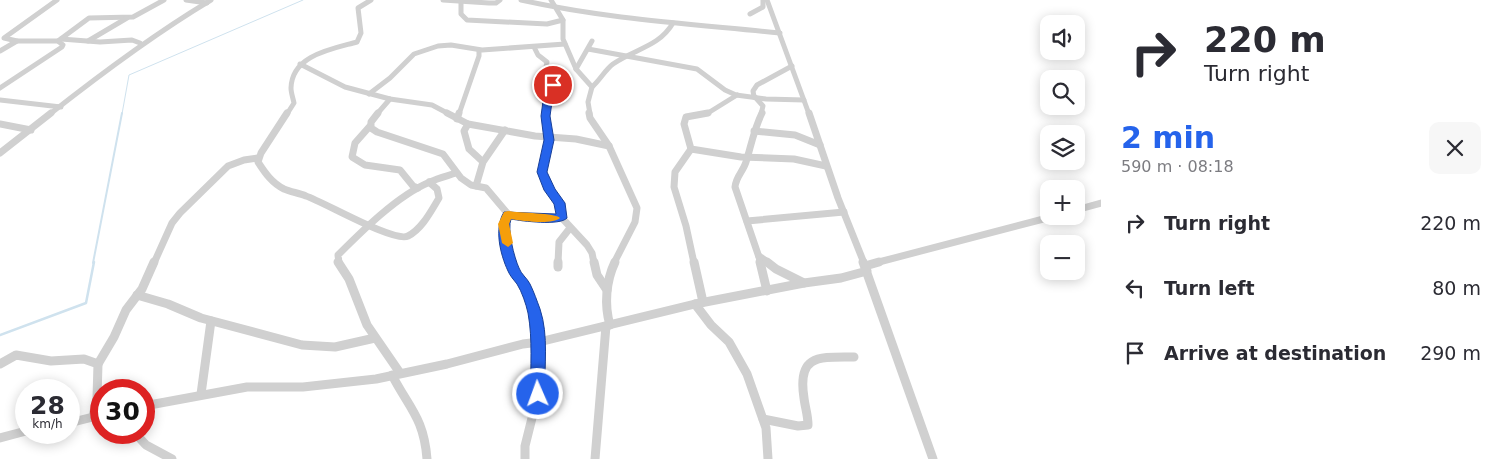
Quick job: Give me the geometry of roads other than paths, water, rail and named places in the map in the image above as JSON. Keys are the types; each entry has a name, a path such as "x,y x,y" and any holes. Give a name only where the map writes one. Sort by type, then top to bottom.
{"street":[{"path":"57,0 4,38 16,42 132,40 140,43"},
{"path":"88,42 127,18 164,0"},
{"path":"186,0 209,1"},
{"path":"371,0 358,8 361,33 357,42 310,58 300,64 294,72 291,90 294,103 258,158 258,162 267,177 284,189 323,203 367,225 400,237 407,236 420,227 439,198 437,189 429,182"},
{"path":"443,0 494,3 500,0"},
{"path":"521,0 555,7 673,23 780,33"},
{"path":"551,0 563,20 562,36 576,69 592,87"},
{"path":"750,14 763,7 765,0"},
{"path":"765,0 780,33 826,166 866,268 933,459"},
{"path":"0,153 101,74 168,26 209,1"},
{"path":"461,2 461,14 467,20 548,24 563,20"},
{"path":"60,40 89,18 100,16 127,18"},
{"path":"595,459 608,325 606,315 607,290 611,270 637,214 633,197 609,146 590,118 588,102 592,87 606,70 616,61 664,38 673,23"},
{"path":"0,88 62,47 63,45 60,40"},
{"path":"576,69 592,40"},
{"path":"0,51 16,42"},
{"path":"369,94 421,50 445,45 479,50 566,44"},
{"path":"534,47 538,55 547,62 545,80 556,89 548,94 546,116 548,137 542,172 550,190 559,203 562,218 580,236 592,253 597,275 607,290"},
{"path":"588,49 697,69 711,77 726,91 737,95 804,100"},
{"path":"457,119 479,56 479,50"},
{"path":"300,64 345,86 390,99 432,106 468,124 609,146"},
{"path":"767,292 759,256 736,187 736,178 748,157 754,131 763,111 763,106 755,97 753,91 757,85 792,66"},
{"path":"691,149 684,124 686,117 708,113 737,95"},
{"path":"390,99 370,126 358,137 353,145 352,157 365,165 400,170 413,186 418,188"},
{"path":"0,100 61,107"},
{"path":"0,124 31,130"},
{"path":"468,124 464,131 467,144 482,162"},
{"path":"370,126 377,132 443,154 461,178 476,186 486,188 508,214 523,218 562,218"},
{"path":"476,186 478,170 482,162 505,130"},
{"path":"754,131 795,135 820,145"},
{"path":"691,149 748,157 794,159 826,166"},
{"path":"691,149 675,172 674,187 686,226 699,303 708,322 729,342 736,352 747,374 763,419 768,459"},
{"path":"98,379 98,364 114,337 126,310 152,270 172,223 187,205 228,166 244,160 258,158"},
{"path":"427,459 422,427 414,410 398,387 393,360 375,338 363,316 350,279 337,261 341,251 367,225 418,188 429,182 456,173"},
{"path":"1085,207 1101,203"},
{"path":"747,221 844,212"},
{"path":"508,214 503,224 509,255 514,271 524,284 530,299 539,342 538,394 525,446 525,459"},
{"path":"155,404 247,387 303,387 396,374 480,357 523,344 539,342 699,303 841,278 866,268 1040,220"},
{"path":"558,267 559,242 570,228"},
{"path":"759,256 776,269 804,283"},
{"path":"137,295 168,304 212,321 302,345 335,347 375,338"},
{"path":"201,394 212,321"},
{"path":"0,364 16,355 51,361 84,359 98,364"},
{"path":"763,419 798,426 808,425 802,379 808,361 817,358 854,357"},
{"path":"0,438 15,434"},
{"path":"145,444 172,459"}],"waterway":[{"path":"122,114 129,75 303,0"},
{"path":"93,263 122,113"},
{"path":"0,335 86,303 94,262"}]}
